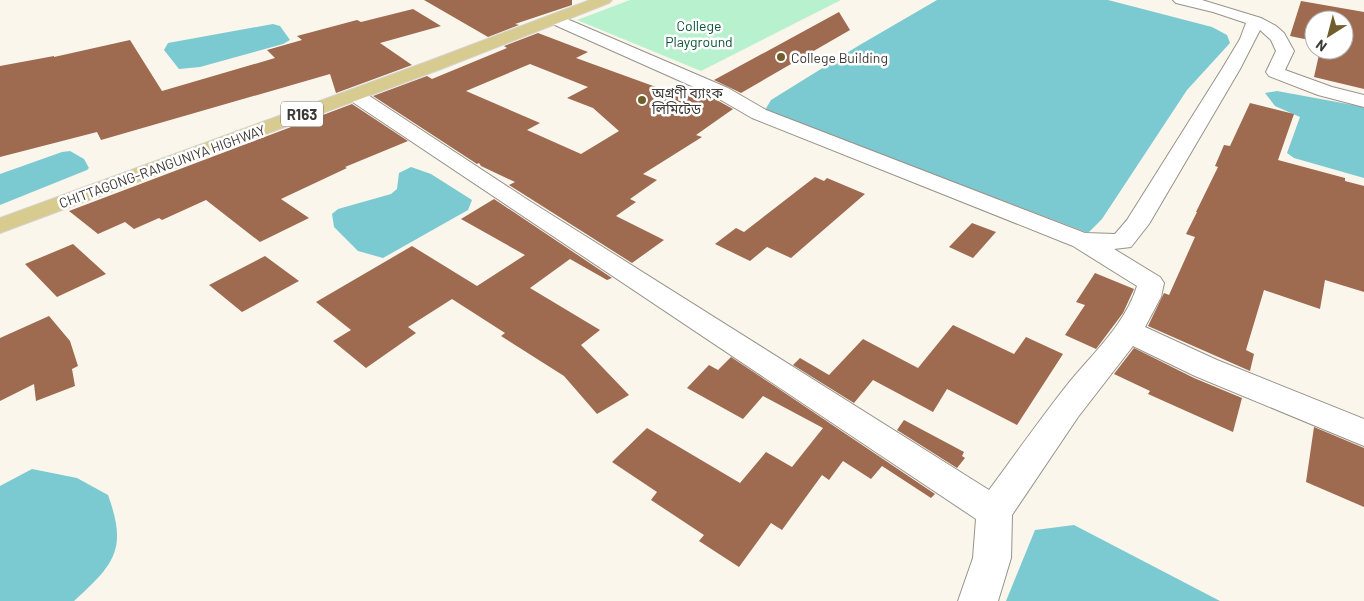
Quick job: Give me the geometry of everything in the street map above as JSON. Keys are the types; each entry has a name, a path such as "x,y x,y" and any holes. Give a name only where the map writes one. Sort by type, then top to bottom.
{"main road":[{"name":"CHITTAGONG-RANGUNIYA HIGHWAY","path":"0,226 355,95 604,0"}],"street":[{"path":"1181,0 1220,9 1255,21 1278,36 1285,51 1275,72 1325,91 1364,101"},
{"path":"554,19 721,92 759,114 1082,241 1151,284 1149,296 1127,331 1077,395 994,512 992,558 978,601"},
{"path":"1082,241 1122,242 1137,224 1240,54 1255,21"},
{"path":"355,95 528,210 994,512"},
{"path":"1127,331 1206,368 1364,433"}],"green space":[{"name":"College Playground","path":"630,0 841,0 701,71 577,20"}],"water":[{"path":"937,0 1108,0 1212,27 1227,35 1230,43 1187,90 1102,219 1088,233 765,110 771,100"},
{"path":"273,24 280,26 290,40 283,44 200,67 179,69 164,50 168,43"},
{"path":"1277,91 1364,107 1364,178 1294,158 1287,153 1300,117 1275,106 1265,93"},
{"path":"70,151 84,159 89,168 87,170 0,205 0,174 62,152"},
{"path":"411,167 431,174 472,200 468,210 383,258 358,251 334,227 332,214 338,209 391,194 397,189 399,173"},
{"path":"32,469 77,478 108,495 117,530 117,543 114,555 99,577 74,601 0,601 0,486"},
{"path":"1074,525 1220,601 1006,601 1035,530"}],"building":[{"path":"424,0 572,0 572,5 515,24 519,25 488,37"},
{"path":"1301,1 1353,10 1304,10 1304,39 1290,36"},
{"path":"413,9 441,26 380,43 412,65 336,93 330,74 101,140 97,132 0,157 0,66 54,57 130,40 162,91 275,58 267,50 302,40 297,36 357,20 361,22"},
{"path":"1354,10 1364,12 1364,89 1314,77 1318,60 1354,60"},
{"name":"College Building","path":"839,12 850,30 741,93 714,80"},
{"path":"538,33 588,52 576,58 667,91 679,83 733,109 696,135 702,137 643,174 657,180 630,199 636,202 616,216 664,240 632,263 509,185 515,182 481,166 479,163 477,164 373,96 427,76 432,79 507,48 504,46","holes":["530,64 588,87 567,98 593,108 619,131 581,154 527,130 540,123 466,91"]},
{"path":"1250,103 1294,114 1278,160 1345,178 1345,181 1364,186 1364,292 1325,280 1320,309 1264,290 1246,350 1254,354 1250,371 1148,326 1164,293 1169,295 1195,237 1186,234 1218,167 1215,166 1224,145 1230,146"},
{"path":"352,104 408,141 345,167 347,168 281,199 309,218 260,242 206,200 162,220 159,218 134,229 125,222 98,234 69,211"},
{"path":"815,177 824,181 827,178 865,194 791,258 767,247 750,261 715,244 736,228 744,232"},
{"path":"494,199 612,278 607,280 570,259 530,288 600,330 581,345 629,395 597,414 564,376 501,336 505,333 452,299 408,327 416,333 366,368 333,341 351,330 316,302 412,246 477,286 525,255 461,219"},
{"path":"972,223 996,232 973,258 949,247"},
{"path":"73,244 106,274 57,297 25,264"},
{"path":"265,256 299,281 242,312 209,285"},
{"path":"1095,273 1134,289 1123,313 1096,349 1065,335 1085,305 1076,302"},
{"path":"49,316 70,341 78,366 72,369 75,386 36,401 34,384 0,401 0,338"},
{"path":"953,325 1014,354 1026,337 1063,354 1017,425 947,389 933,412 873,380 854,403 793,365 800,358 829,375 863,339 918,368"},
{"path":"1134,348 1194,378 1242,398 1233,432 1148,394 1150,391 1114,374"},
{"path":"731,357 935,494 931,498 882,466 871,479 843,461 829,480 822,475 782,530 771,523 739,567 699,541 704,535 651,500 657,492 612,462 647,428 740,483 766,452 792,467 823,428 763,396 743,419 687,388 709,365 718,370"},
{"path":"904,420 964,452 962,456 965,458 957,468 897,430"},
{"path":"1314,427 1364,448 1364,507 1306,482"}],"place":[{"name":"College Building","path":"781,57"},
{"name":"অগ্রণী ব্যাংক লিমিটেড","path":"642,100"}]}
